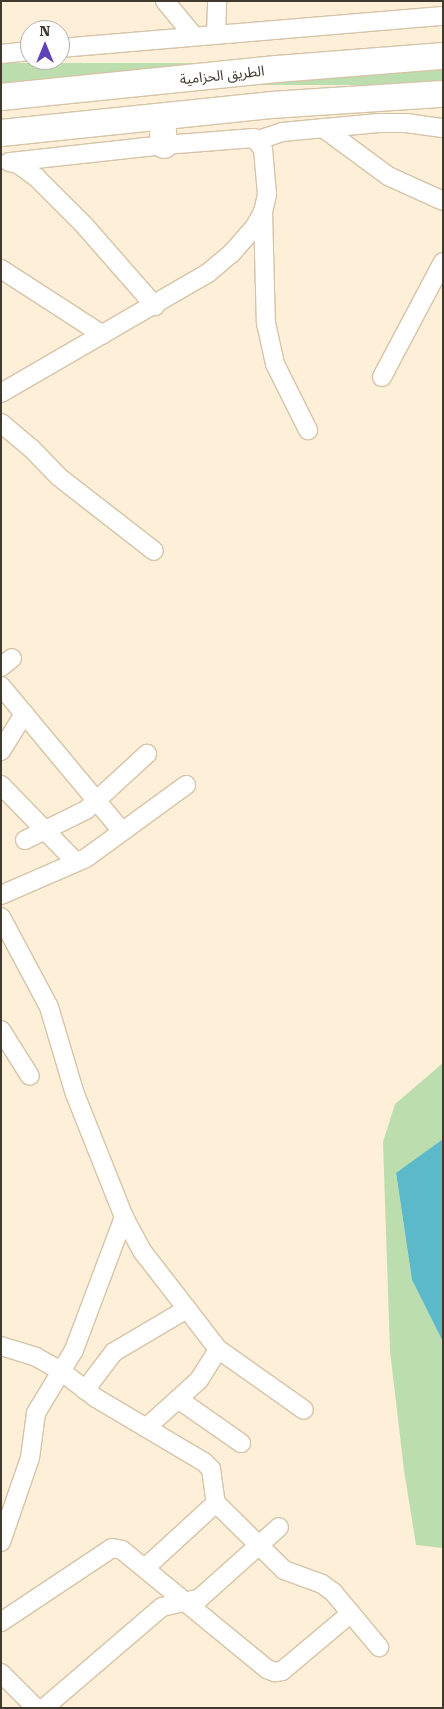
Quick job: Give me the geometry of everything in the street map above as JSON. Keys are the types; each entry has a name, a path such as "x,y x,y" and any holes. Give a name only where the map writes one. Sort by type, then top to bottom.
{"highway":[{"name":"الطريق الحزامية","path":"1,97 277,69 443,56"},
{"path":"1,133 271,105 443,94"},
{"path":"162,117 164,145"}],"street":[{"path":"165,1 194,36"},
{"path":"216,34 217,1"},
{"path":"70,47 443,16"},
{"path":"1,54 20,52"},
{"path":"6,163 235,138 258,140 282,132 324,128 406,123 443,128"},
{"path":"324,128 388,176 443,201"},
{"path":"258,140 264,156 267,194 263,212 266,324 275,364 308,430"},
{"path":"6,163 37,178 84,225 155,306"},
{"path":"1,393 155,306 208,273 231,254 263,212"},
{"path":"1,269 103,334"},
{"path":"382,377 441,271"},
{"path":"1,423 32,448 59,478 154,551"},
{"path":"1,686 122,831"},
{"path":"1,750 24,714"},
{"path":"25,840 97,802 147,754"},
{"path":"1,785 76,862"},
{"path":"1,895 76,862 186,785"},
{"path":"1,917 49,1007 75,1094 124,1217 143,1252 218,1349 304,1410"},
{"path":"1,1030 30,1076"},
{"path":"1,1542 30,1458 36,1412 74,1350 124,1217"},
{"path":"85,1390 114,1352 187,1309"},
{"path":"1,1346 36,1357 61,1371 85,1390 211,1469 216,1503 284,1570 328,1588 379,1647"},
{"path":"146,1428 199,1380 218,1349"},
{"path":"178,1399 241,1443"},
{"path":"145,1568 216,1503"},
{"path":"44,1708 162,1607 200,1598 279,1526"},
{"path":"1,1622 112,1548 122,1550 267,1669 275,1672 282,1671 351,1613"},
{"path":"1,1673 36,1708"}],"green space":[{"path":"1,63 20,63 20,70 70,70 70,63 443,63 443,85 1,85"},
{"path":"443,1063 443,1139 396,1174 412,1280 443,1342 443,1548 416,1545 404,1470 390,1351 383,1142 395,1104"}],"water":[{"path":"443,1139 443,1342 412,1280 396,1173"}]}
